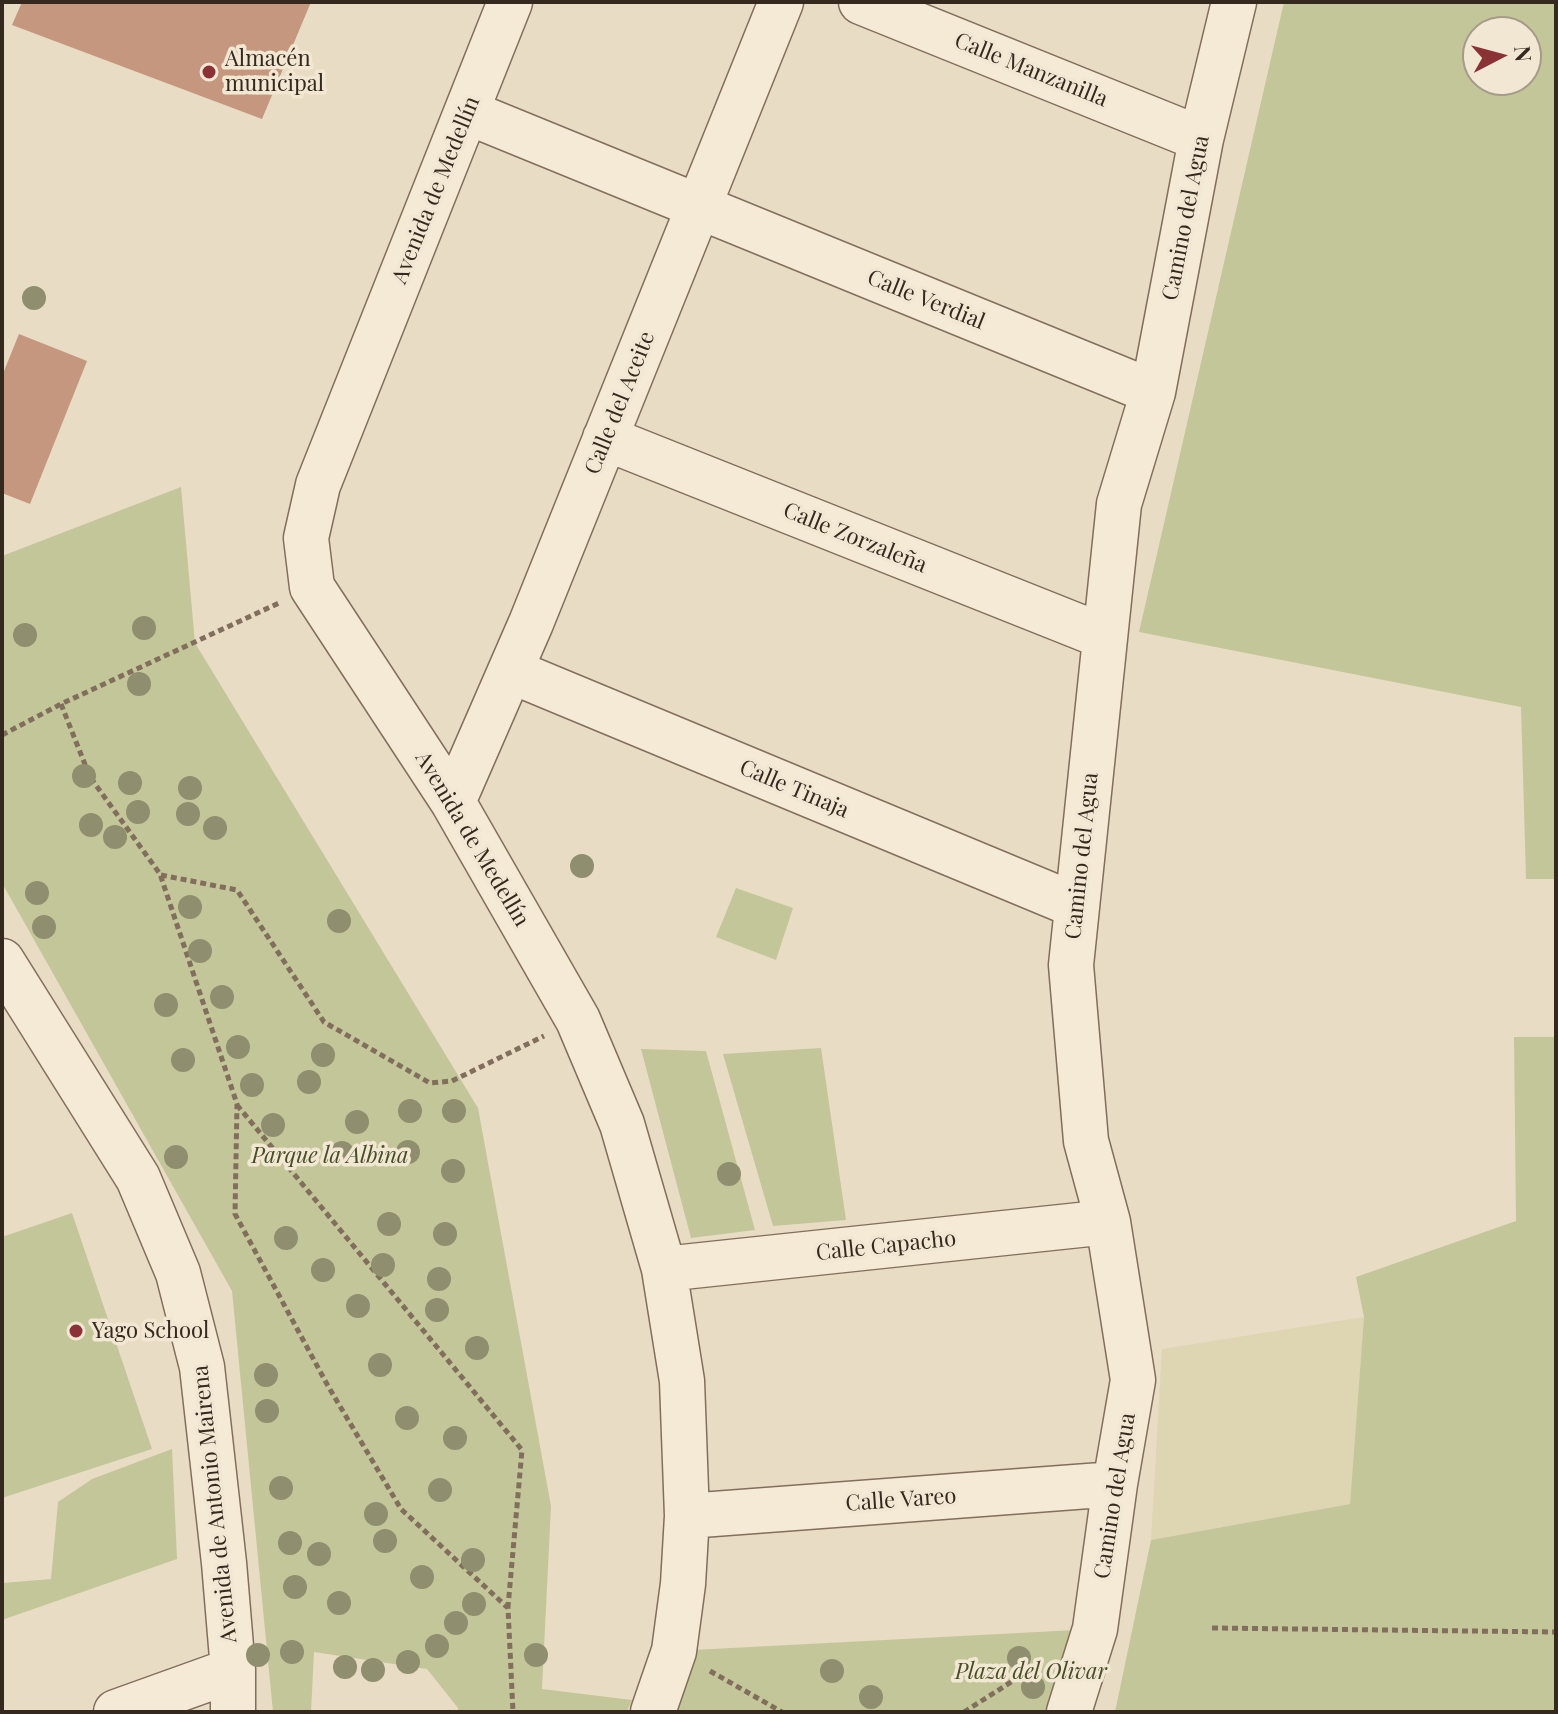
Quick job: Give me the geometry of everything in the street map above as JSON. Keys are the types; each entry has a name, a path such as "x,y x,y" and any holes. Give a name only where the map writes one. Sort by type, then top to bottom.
{"street":[{"name":"Avenida de Medellín","path":"510,2 318,485 306,538 312,587 453,802 578,1020 622,1124 664,1269 682,1381 687,1516 683,1584 674,1651 653,1712"},
{"name":"Calle del Aceite","path":"453,802 511,671 781,2"},
{"name":"Calle Manzanilla","path":"861,2 1201,139"},
{"name":"Camino del Agua","path":"1069,1712 1095,1629 1133,1380 1108,1222 1086,1141 1071,965 1119,504 1153,392 1201,139 1234,2"},
{"name":"Calle Verdial","path":"467,112 1153,392"},
{"name":"Calle Zorzaleña","path":"605,438 1105,637"},
{"name":"Calle Tinaja","path":"511,671 1077,906"},
{"name":"Avenida de Antonio Mairena","path":"2,961 138,1178 178,1273 202,1367 224,1563 233,1691"},
{"name":"Calle Capacho","path":"664,1269 1108,1222"},
{"name":"Calle Vareo","path":"687,1516 1115,1484"},
{"path":"116,1712 233,1691"}],"path":[{"path":"2,735 61,704 312,587"},
{"path":"61,704 90,777 160,874 237,1104 235,1214 328,1386 401,1509 508,1608"},
{"path":"160,874 237,890 324,1022 430,1083 452,1081 578,1020"},
{"path":"237,1104 522,1450 508,1608 513,1712"},
{"path":"1212,1628 1556,1632"},
{"path":"674,1651 782,1712"},
{"path":"964,1712 1042,1662"}],"shaded area":[{"path":"1364,1317 1350,1504 1151,1540 1162,1349"}],"green space":[{"path":"1284,2 1556,2 1556,879 1526,879 1521,707 1139,632"},
{"name":"Parque la Albina","path":"181,487 195,643 478,1108 551,1506 542,1689 632,1700 627,1712 458,1712 427,1669 314,1652 311,1712 273,1712 232,1291 2,883 2,556"},
{"path":"736,888 793,908 776,960 716,937"},
{"path":"1514,1037 1556,1037 1556,1712 1115,1712 1151,1540 1350,1504 1364,1317 1356,1277 1516,1221"},
{"path":"821,1048 846,1220 773,1226 723,1054"},
{"path":"641,1049 706,1051 755,1230 691,1238"},
{"path":"72,1213 152,1449 2,1498 2,1237"},
{"path":"172,1449 177,1559 2,1620 2,1583 51,1579 58,1502 92,1479"},
{"name":"Plaza del Olivar","path":"1095,1629 1069,1712 653,1712 674,1651"}],"building":[{"name":"Almacén municipal","path":"22,2 311,2 262,119 12,25"},
{"path":"19,334 87,361 30,504 2,493 2,376"}],"place":[{"name":"Almacén municipal","path":"209,72"},
{"name":"Yago School","path":"76,1331"}]}
